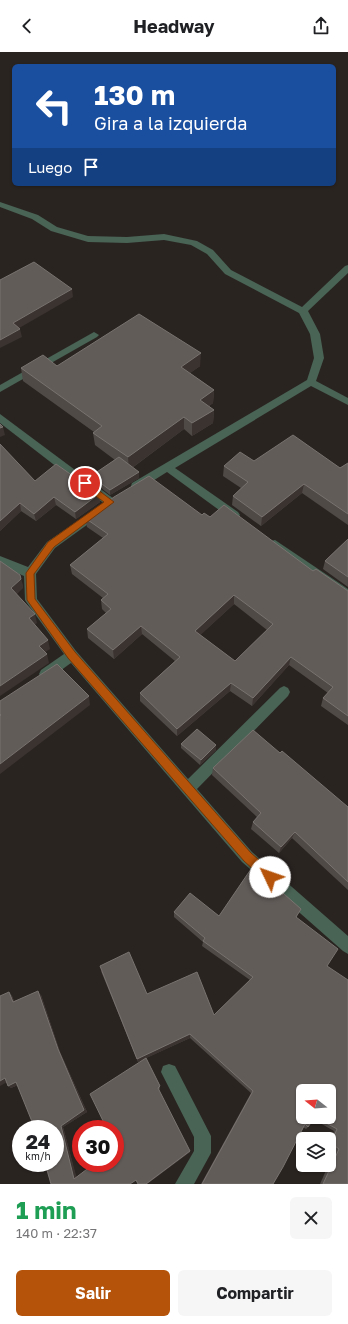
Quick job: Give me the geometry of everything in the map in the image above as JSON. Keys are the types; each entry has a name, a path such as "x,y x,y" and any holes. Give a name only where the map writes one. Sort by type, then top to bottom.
{"street":[{"path":"0,204 35,217 54,228 88,239 126,240 164,237 194,243 210,252 228,272 303,312 315,334 319,358 311,382 129,490"},
{"path":"303,312 348,268"},
{"path":"0,389 94,335"},
{"path":"311,382 348,402"},
{"path":"0,418 113,500 51,545 30,573 31,600 72,655 248,857 348,946"},
{"path":"167,467 244,522"},
{"path":"264,536 348,595"},
{"path":"0,561 30,573"},
{"path":"33,682 72,655"},
{"path":"188,789 284,692"},
{"path":"169,1072 203,1136 202,1153 184,1184"}],"building":[{"path":"34,262 72,289 13,323 20,329 0,340 0,280"},
{"path":"139,314 201,353 181,367 214,390 200,400 214,410 192,423 184,417 128,457 93,433 102,426 21,368 43,355 57,366"},
{"path":"293,435 340,468 348,463 348,514 304,484 262,517 233,496 248,482 224,466 240,452 254,461"},
{"path":"0,444 35,481 56,464 99,494 75,512 54,497 34,514 20,503 0,521"},
{"path":"119,457 139,472 110,490 91,476"},
{"path":"149,476 202,515 204,513 210,517 224,505 313,571 316,569 348,591 348,716 323,698 333,687 291,657 253,698 231,683 177,729 140,693 180,657 141,626 113,650 87,629 111,609 101,600 108,594 70,565 108,534 85,518 114,497","holes":["234,595 273,624 235,661 195,631"]},
{"path":"348,539 348,577 325,561"},
{"path":"0,561 20,575 21,579 11,588 35,614 29,618 48,640 39,646 47,654 0,686"},
{"path":"57,664 89,696 0,764 0,701"},
{"path":"197,729 216,745 201,760 181,744"},
{"path":"253,730 280,753 282,751 348,807 348,882 295,832 281,847 253,822 261,813 213,768"},
{"path":"251,869 275,886 301,909 296,917 338,949 327,966 348,980 348,1184 323,1184 328,1172 336,1172 336,1156 339,1149 336,1147 337,1129 328,1124 336,1124 336,1084 296,1084 296,1124 305,1124 301,1132 296,1132 296,1142 273,1184 202,1184 253,1091 190,1034 137,1059 100,966 129,952 147,994 197,972 214,1015 253,977 203,941 205,938 174,912 190,893 219,916"},
{"path":"38,991 58,1049 84,1110 64,1124 64,1120 31,1120 16,1082 8,1086 5,1078 0,1081 0,996 9,992 13,1002"},
{"path":"146,1058 160,1086 158,1088 190,1151 146,1184 138,1184 136,1180 130,1184 51,1184 48,1172 64,1172 64,1138 74,1179 83,1172 124,1172 124,1120 103,1120 90,1094"}],"route":[{"path":"85,483 110,502 51,545 30,573 31,600 72,655 248,857 270,877"}]}
